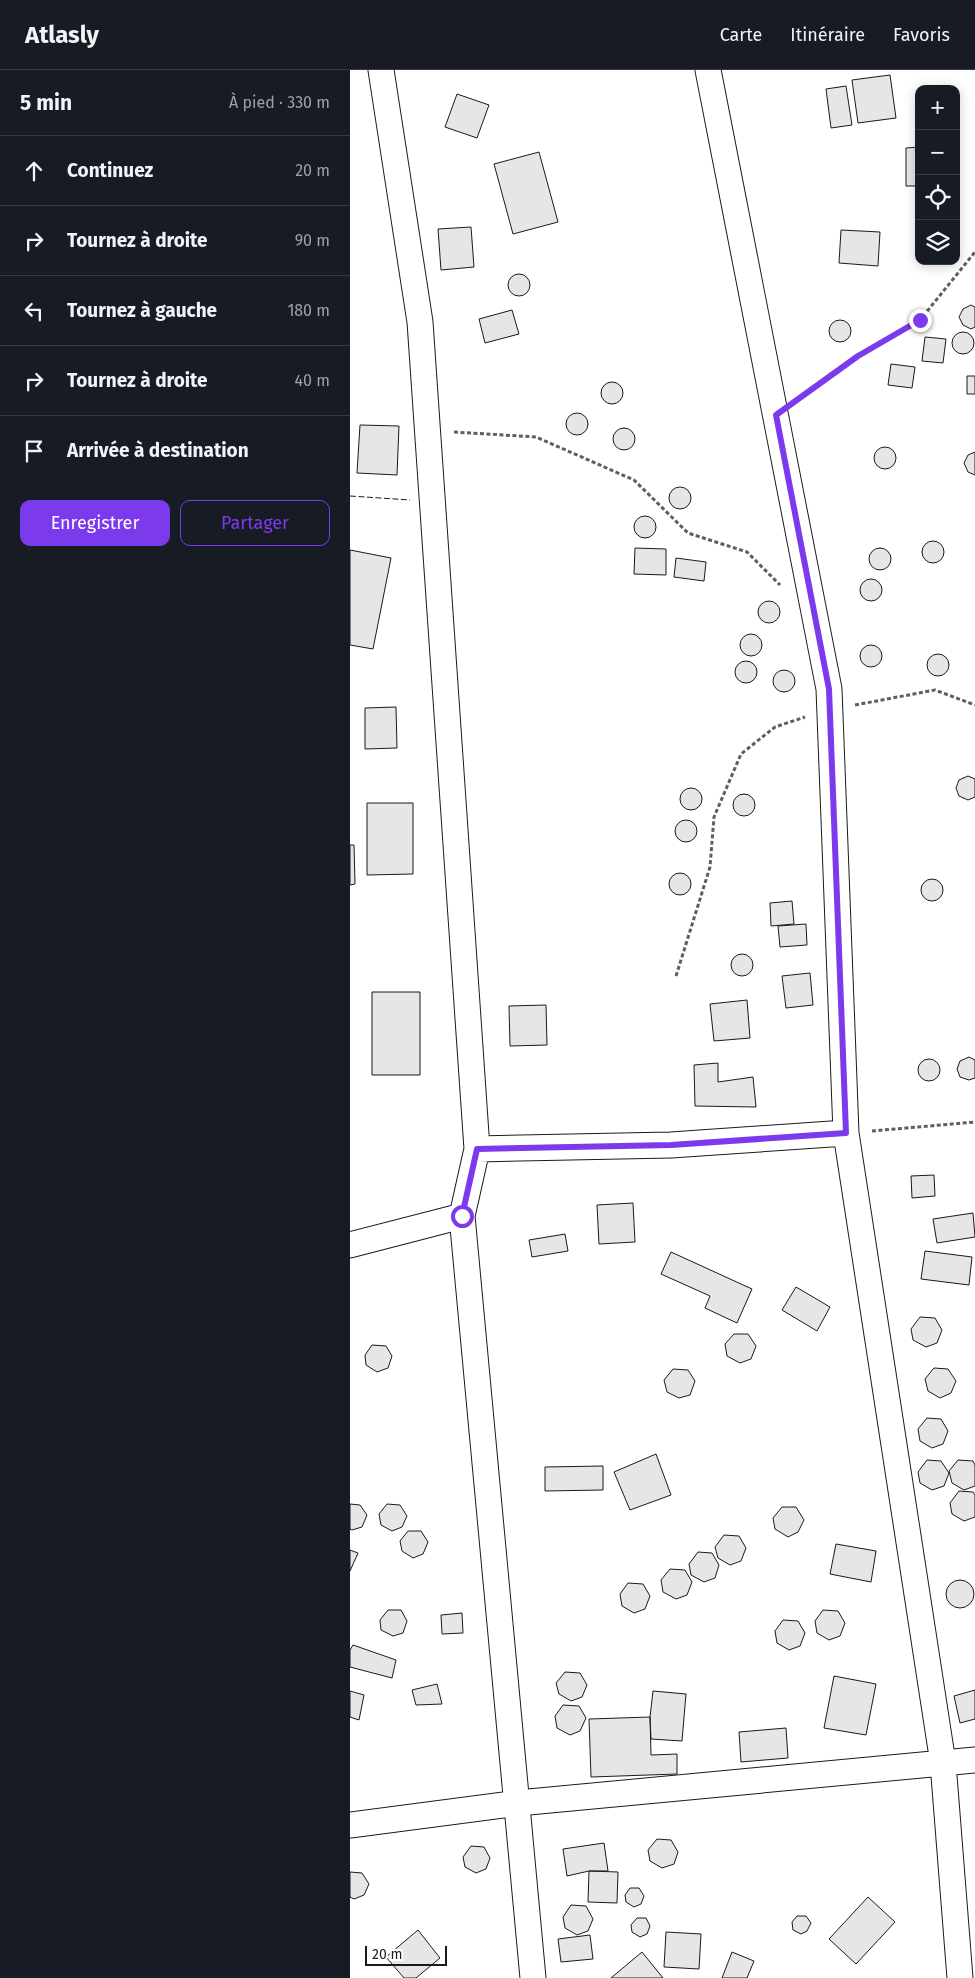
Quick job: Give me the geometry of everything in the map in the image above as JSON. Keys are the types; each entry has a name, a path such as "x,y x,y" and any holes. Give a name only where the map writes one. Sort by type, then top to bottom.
{"street":[{"path":"381,70 420,322 477,1149 462,1216 533,1978"},
{"path":"708,70 829,689 846,1133 943,1763 960,1978"},
{"path":"477,1149 671,1145 846,1133"},
{"path":"350,1245 462,1216"},
{"path":"350,1825 518,1803 975,1760"}],"path":[{"path":"776,415 858,356 920,320 975,252"},
{"path":"428,430 536,437 634,480 688,533 747,552 782,586"},
{"path":"676,976 710,867 714,817 741,754 775,726 830,710 935,690 975,705"},
{"path":"846,1133 975,1122"}],"building":[{"path":"890,75 896,118 858,123 852,80"},
{"path":"846,86 852,125 831,128 826,89"},
{"path":"457,94 489,105 477,138 445,127"},
{"path":"915,147 915,186 906,186 906,148"},
{"path":"539,152 558,222 513,234 494,164"},
{"path":"471,227 474,267 441,270 438,229"},
{"path":"841,230 880,232 878,266 839,263"},
{"path":"519,274 527,277 530,285 527,293 519,296 511,293 508,285 511,277"},
{"path":"971,305 975,307 975,327 971,329 963,325 959,317 963,309"},
{"path":"512,310 519,334 485,343 479,319"},
{"path":"840,320 848,323 851,331 848,339 840,342 832,339 829,331 832,323"},
{"path":"963,332 971,335 974,343 971,351 963,354 955,351 952,343 955,335"},
{"path":"925,337 946,339 943,363 922,361"},
{"path":"891,364 915,367 912,388 888,385"},
{"path":"967,376 975,376 975,394 967,394"},
{"path":"612,382 620,385 623,393 620,401 612,404 604,401 601,393 604,385"},
{"path":"577,413 585,416 588,424 585,432 577,435 569,432 566,424 569,416"},
{"path":"360,425 399,426 397,475 357,473"},
{"path":"624,428 632,431 635,439 632,447 624,450 616,447 613,439 616,431"},
{"path":"885,447 893,450 896,458 893,466 885,469 877,466 874,458 877,450"},
{"path":"975,452 975,475 968,472 964,463 968,455"},
{"path":"680,487 688,490 691,498 688,506 680,509 672,506 669,498 672,490"},
{"path":"645,516 653,519 656,527 653,535 645,538 637,535 634,527 637,519"},
{"path":"933,541 941,544 944,552 941,560 933,563 925,560 922,552 925,544"},
{"path":"635,548 666,549 666,575 634,574"},
{"path":"880,548 888,551 891,559 888,567 880,570 872,567 869,559 872,551"},
{"path":"350,550 391,558 373,649 350,645"},
{"path":"676,558 706,562 704,581 674,577"},
{"path":"871,579 879,582 882,590 879,598 871,601 863,598 860,590 863,582"},
{"path":"769,601 777,604 780,612 777,620 769,623 761,620 758,612 761,604"},
{"path":"751,634 759,637 762,645 759,653 751,656 743,653 740,645 743,637"},
{"path":"871,645 879,648 882,656 879,664 871,667 863,664 860,656 863,648"},
{"path":"938,654 946,657 949,665 946,673 938,676 930,673 927,665 930,657"},
{"path":"746,661 754,664 757,672 754,680 746,683 738,680 735,672 738,664"},
{"path":"784,670 792,673 795,681 792,689 784,692 776,689 773,681 776,673"},
{"path":"396,707 397,748 365,749 365,708"},
{"path":"968,776 975,779 975,797 968,800 959,796 956,788 959,780"},
{"path":"691,788 699,791 702,799 699,807 691,810 683,807 680,799 683,791"},
{"path":"744,794 752,797 755,805 752,813 744,816 736,813 733,805 736,797"},
{"path":"367,803 413,803 413,874 367,875"},
{"path":"686,820 694,823 697,831 694,839 686,842 678,839 675,831 678,823"},
{"path":"350,845 354,845 355,884 350,885"},
{"path":"680,873 688,876 691,884 688,892 680,895 672,892 669,884 672,876"},
{"path":"932,879 940,882 943,890 940,898 932,901 924,898 921,890 924,882"},
{"path":"792,901 794,924 771,926 770,903"},
{"path":"806,924 807,945 780,947 778,926"},
{"path":"742,954 750,957 753,965 750,973 742,976 734,973 731,965 734,957"},
{"path":"810,973 813,1005 786,1008 782,976"},
{"path":"372,992 420,992 420,1075 372,1075"},
{"path":"747,1000 750,1038 714,1041 710,1004"},
{"path":"546,1005 547,1045 510,1046 509,1006"},
{"path":"969,1057 975,1060 975,1078 969,1080 960,1077 957,1069 960,1061"},
{"path":"929,1059 937,1062 940,1070 937,1078 929,1081 921,1078 918,1070 921,1062"},
{"path":"718,1063 718,1082 753,1077 756,1107 695,1106 694,1065"},
{"path":"934,1175 935,1196 912,1198 911,1176"},
{"path":"633,1203 635,1242 599,1244 597,1205"},
{"path":"973,1213 975,1237 937,1243 933,1219"},
{"path":"565,1234 568,1251 532,1257 529,1240"},
{"path":"925,1251 972,1257 969,1285 921,1279"},
{"path":"671,1252 752,1289 737,1323 705,1308 710,1296 661,1274"},
{"path":"796,1287 830,1307 817,1331 782,1310"},
{"path":"920,1317 935,1318 942,1330 937,1343 926,1347 913,1340 911,1329"},
{"path":"734,1334 748,1334 756,1346 751,1359 740,1363 727,1356 725,1344"},
{"path":"372,1345 386,1346 392,1356 388,1368 377,1372 366,1365 365,1355"},
{"path":"934,1368 948,1369 956,1381 951,1393 940,1398 928,1391 925,1379"},
{"path":"673,1369 688,1370 695,1381 690,1395 679,1398 667,1392 664,1380"},
{"path":"927,1418 941,1419 948,1431 943,1444 932,1448 920,1441 918,1429"},
{"path":"656,1454 671,1495 630,1510 614,1472"},
{"path":"927,1460 941,1461 949,1473 944,1486 932,1490 920,1483 918,1472"},
{"path":"958,1460 973,1461 975,1465 975,1486 964,1490 952,1483 949,1471"},
{"path":"603,1466 603,1490 545,1491 545,1467"},
{"path":"959,1491 973,1492 975,1495 975,1517 964,1521 952,1514 950,1503"},
{"path":"350,1504 360,1505 367,1515 362,1527 352,1530 350,1529"},
{"path":"387,1504 400,1505 407,1516 402,1527 392,1531 381,1525 379,1514"},
{"path":"782,1507 796,1507 804,1520 798,1532 788,1537 775,1529 773,1518"},
{"path":"408,1531 421,1531 428,1542 423,1554 413,1558 402,1551 400,1541"},
{"path":"724,1535 739,1536 746,1548 741,1561 730,1565 718,1558 715,1547"},
{"path":"836,1544 876,1551 871,1582 830,1574"},
{"path":"350,1550 358,1553 350,1571"},
{"path":"698,1552 712,1553 719,1565 715,1578 704,1582 691,1575 689,1564"},
{"path":"670,1569 685,1570 692,1582 687,1595 676,1599 663,1592 661,1580"},
{"path":"960,1580 970,1584 974,1594 970,1604 960,1608 950,1604 946,1594 950,1584"},
{"path":"628,1583 643,1584 650,1596 645,1609 634,1613 622,1606 620,1594"},
{"path":"388,1610 401,1610 407,1621 403,1633 393,1636 381,1630 380,1620"},
{"path":"823,1610 838,1611 845,1623 840,1636 829,1640 817,1633 815,1621"},
{"path":"462,1613 463,1633 442,1634 441,1615"},
{"path":"783,1620 798,1621 805,1633 800,1646 789,1650 777,1643 775,1631"},
{"path":"353,1645 396,1660 392,1678 350,1667 350,1650"},
{"path":"565,1672 580,1673 587,1685 582,1697 571,1701 559,1694 556,1683"},
{"path":"834,1676 876,1684 866,1735 824,1728"},
{"path":"437,1684 442,1704 416,1705 412,1690"},
{"path":"975,1690 975,1719 960,1723 954,1696"},
{"path":"350,1691 364,1695 359,1720 350,1717"},
{"path":"653,1691 686,1694 682,1741 651,1739 650,1717"},
{"path":"563,1705 579,1706 586,1718 580,1731 570,1735 557,1728 555,1716"},
{"path":"650,1717 651,1755 677,1754 677,1774 591,1777 589,1719"},
{"path":"786,1728 788,1758 741,1762 739,1732"},
{"path":"657,1839 671,1840 678,1852 674,1864 662,1868 650,1861 648,1850"},
{"path":"604,1843 608,1871 589,1871 567,1876 563,1849"},
{"path":"471,1846 484,1847 490,1858 486,1869 476,1873 465,1867 463,1857"},
{"path":"589,1871 618,1872 617,1903 588,1902"},
{"path":"350,1872 362,1873 369,1884 364,1895 354,1899 350,1897"},
{"path":"630,1888 639,1888 644,1896 641,1904 634,1907 626,1902 625,1895"},
{"path":"868,1897 895,1922 856,1964 829,1939"},
{"path":"571,1905 586,1906 593,1919 588,1931 577,1935 565,1928 563,1917"},
{"path":"797,1916 806,1916 811,1923 807,1931 801,1934 793,1930 792,1922"},
{"path":"637,1918 646,1918 650,1926 647,1934 640,1937 632,1932 631,1925"},
{"path":"418,1930 440,1958 416,1978 404,1978 386,1957"},
{"path":"666,1932 701,1934 699,1969 664,1967"},
{"path":"590,1935 593,1959 561,1962 558,1939"},
{"path":"642,1952 663,1978 611,1978"},
{"path":"732,1952 754,1961 747,1978 722,1978"}],"fence":[{"path":"350,496 410,500"}],"route":[{"path":"462,1216 477,1149 671,1145 846,1133 829,689 776,415 858,356 920,320"}]}
